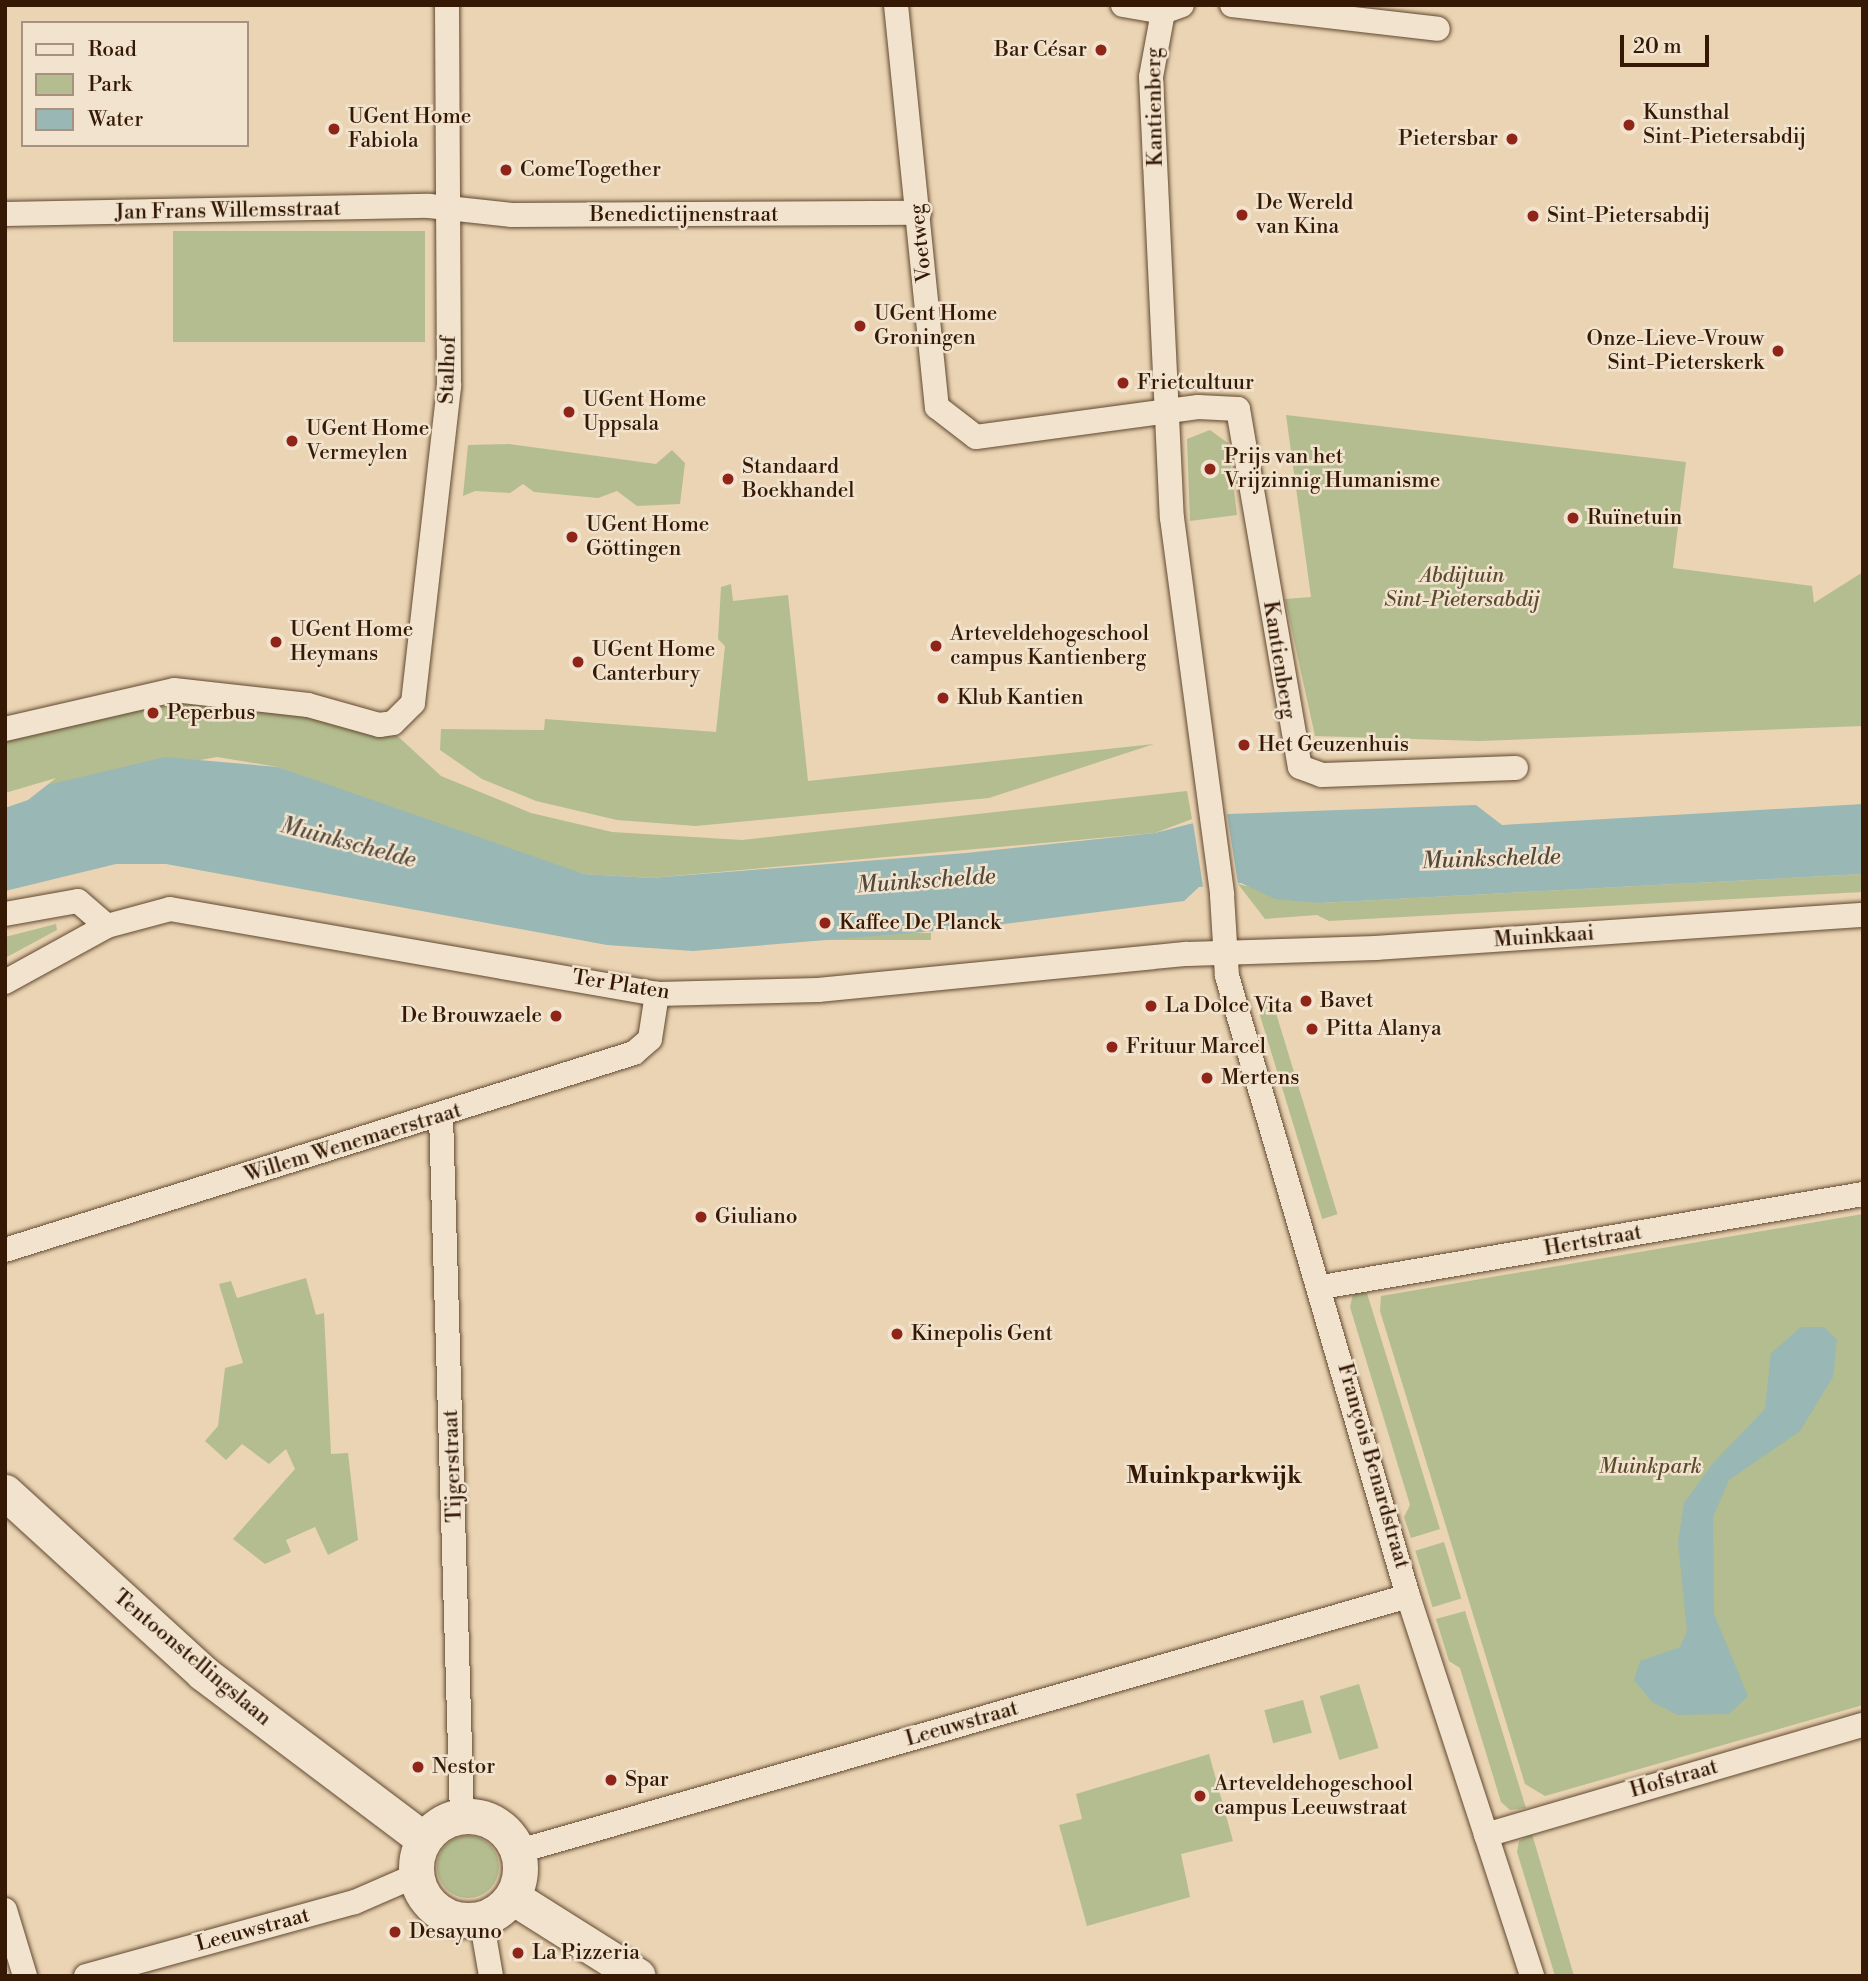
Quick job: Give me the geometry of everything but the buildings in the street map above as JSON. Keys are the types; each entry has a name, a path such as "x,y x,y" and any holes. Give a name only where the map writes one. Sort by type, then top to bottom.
{"street":[{"name":"Voetweg","path":"896,5 937,407 976,437 1167,413"},
{"path":"1124,5 1172,9"},
{"path":"1232,5 1438,29"},
{"name":"Stalhof","path":"5,729 174,690 233,693 393,723 405,715 417,689 449,386 447,8"},
{"name":"Kantienberg","path":"1172,9 1150,76 1172,518 1222,895 1225,954"},
{"name":"Benedictijnenstraat","path":"450,209 512,215 919,214"},
{"name":"Jan Frans Willemsstraat","path":"5,214 450,209"},
{"name":"Kantienberg","path":"1167,413 1228,405 1244,417 1300,768 1322,775 1516,768"},
{"path":"5,914 78,901 107,926"},
{"name":"Ter Platen","path":"5,982 107,926 170,909 205,912 657,994 818,990 1225,954"},
{"name":"Muinkkaai","path":"1225,954 1863,915"},
{"name":"François Benardstraat","path":"1225,954 1408,1596 1532,1976"},
{"name":"Willem Wenemaerstraat","path":"5,1250 441,1116 644,1047 654,1029 657,994"},
{"name":"Tijgerstraat","path":"441,1116 462,1817"},
{"name":"Hertstraat","path":"1322,1287 1863,1194"},
{"name":"Tentoonstellingslaan","path":"5,1492 203,1673 422,1838"},
{"name":"Leeuwstraat","path":"516,1852 1408,1596"},
{"name":"Hofstraat","path":"1486,1835 1863,1725"},
{"path":"462,1817 494,1827 516,1852 521,1868 514,1898 481,1918 442,1909 417,1875 422,1838 430,1827 462,1817"},
{"name":"Leeuwstraat","path":"86,1976 355,1902 417,1875"},
{"path":"514,1898 638,1976"},
{"path":"5,1910 25,1976"},
{"path":"481,1918 491,1976"}],"green space":[{"path":"173,231 425,231 425,342 173,342"},
{"name":"Abdijtuin Sint-Pietersabdij","path":"1286,415 1686,462 1673,568 1812,586 1814,603 1863,572 1863,726 1480,741 1315,736 1285,599 1311,597"},
{"path":"1210,430 1228,443 1237,515 1190,521 1187,439"},
{"path":"509,444 656,464 672,450 685,463 680,504 637,506 617,491 598,498 534,492 523,484 510,493 475,491 463,496 468,445"},
{"path":"731,584 733,601 788,595 808,781 1154,744 989,798 696,826 617,820 536,801 482,779 440,750 441,729 544,730 545,719 716,732 725,646 718,639 721,587"},
{"path":"174,696 391,730 441,776 531,813 612,832 742,840 1187,791 1192,819 1155,833 651,878 584,874 526,858 278,767 217,757 5,795 5,736"},
{"path":"1863,874 1863,892 1329,921 1317,915 1265,919 1238,884 1320,903"},
{"path":"56,924 57,930 5,958 5,937"},
{"path":"796,933 931,933 931,940 796,940"},
{"path":"1272,1000 1337,1214 1322,1219 1257,1005"},
{"name":"Muinkpark","path":"1863,1214 1863,1705 1545,1796 1525,1784 1380,1311 1381,1296"},
{"path":"306,1278 316,1315 324,1313 331,1454 348,1453 358,1540 328,1555 315,1527 286,1540 291,1552 265,1564 233,1539 295,1469 286,1449 269,1464 242,1444 226,1460 205,1441 218,1426 225,1368 243,1363 219,1284 231,1281 237,1298"},
{"path":"1366,1290 1440,1529 1411,1538 1404,1517 1410,1505 1350,1307 1353,1294"},
{"path":"1444,1542 1461,1598 1433,1607 1415,1551"},
{"path":"1465,1611 1526,1808 1510,1810 1501,1802 1460,1668 1449,1661 1436,1619"},
{"path":"1359,1684 1379,1748 1339,1760 1320,1696"},
{"path":"1303,1700 1312,1733 1273,1743 1264,1710"},
{"path":"1209,1754 1233,1841 1181,1854 1190,1897 1087,1926 1059,1825 1082,1819 1076,1794"},
{"path":"1532,1834 1574,1976 1555,1976 1517,1852 1519,1841"},
{"path":"468,1836 490,1845 499,1867 490,1889 468,1898 446,1889 437,1867 446,1845"}],"water":[{"name":"Muinkschelde","path":"165,757 278,767 584,874 651,878 966,853 1155,833 1228,814 1476,805 1502,825 1863,804 1863,874 1320,903 1275,899 1241,883 1199,887 1184,901 973,928 693,951 607,945 166,864 116,864 5,891 5,795"},
{"path":"1801,1327 1824,1327 1837,1340 1833,1377 1800,1431 1729,1480 1713,1517 1714,1614 1748,1696 1729,1714 1678,1715 1652,1702 1634,1680 1640,1661 1680,1647 1687,1631 1678,1542 1684,1503 1713,1463 1765,1409 1771,1353"}],"pier":[{"path":"56,778 28,800 5,808 5,793"},
{"path":"1227,814 1239,887 1204,893 1192,819"}],"place":[{"name":"Bar César","path":"1101,50"},
{"name":"Kunsthal Sint-Pietersabdij","path":"1629,125"},
{"name":"UGent Home Fabiola","path":"334,129"},
{"name":"Pietersbar","path":"1512,139"},
{"name":"ComeTogether","path":"506,170"},
{"name":"De Wereld van Kina","path":"1242,215"},
{"name":"Sint-Pietersabdij","path":"1533,216"},
{"name":"UGent Home Groningen","path":"860,326"},
{"name":"Onze-Lieve-Vrouw Sint-Pieterskerk","path":"1778,351"},
{"name":"Frietcultuur","path":"1123,383"},
{"name":"UGent Home Uppsala","path":"569,412"},
{"name":"UGent Home Vermeylen","path":"292,441"},
{"name":"Prijs van het Vrijzinnig Humanisme","path":"1210,469"},
{"name":"Standaard Boekhandel","path":"728,479"},
{"name":"Ruïnetuin","path":"1573,518"},
{"name":"UGent Home Göttingen","path":"572,537"},
{"name":"UGent Home Heymans","path":"276,642"},
{"name":"Arteveldehogeschool campus Kantienberg","path":"936,646"},
{"name":"UGent Home Canterbury","path":"578,662"},
{"name":"Klub Kantien","path":"943,698"},
{"name":"Peperbus","path":"153,713"},
{"name":"Het Geuzenhuis","path":"1244,745"},
{"name":"Kaffee De Planck","path":"825,923"},
{"name":"Bavet","path":"1306,1001"},
{"name":"La Dolce Vita","path":"1151,1006"},
{"name":"De Brouwzaele","path":"556,1016"},
{"name":"Pitta Alanya","path":"1312,1029"},
{"name":"Frituur Marcel","path":"1112,1047"},
{"name":"Mertens","path":"1207,1078"},
{"name":"Giuliano","path":"701,1217"},
{"name":"Kinepolis Gent","path":"897,1334"},
{"name":"Nestor","path":"418,1767"},
{"name":"Spar","path":"611,1780"},
{"name":"Arteveldehogeschool campus Leeuwstraat","path":"1200,1796"},
{"name":"Desayuno","path":"395,1932"},
{"name":"La Pizzeria","path":"518,1953"}],"district":[{"name":"Muinkparkwijk","path":"1214,1477"}]}
